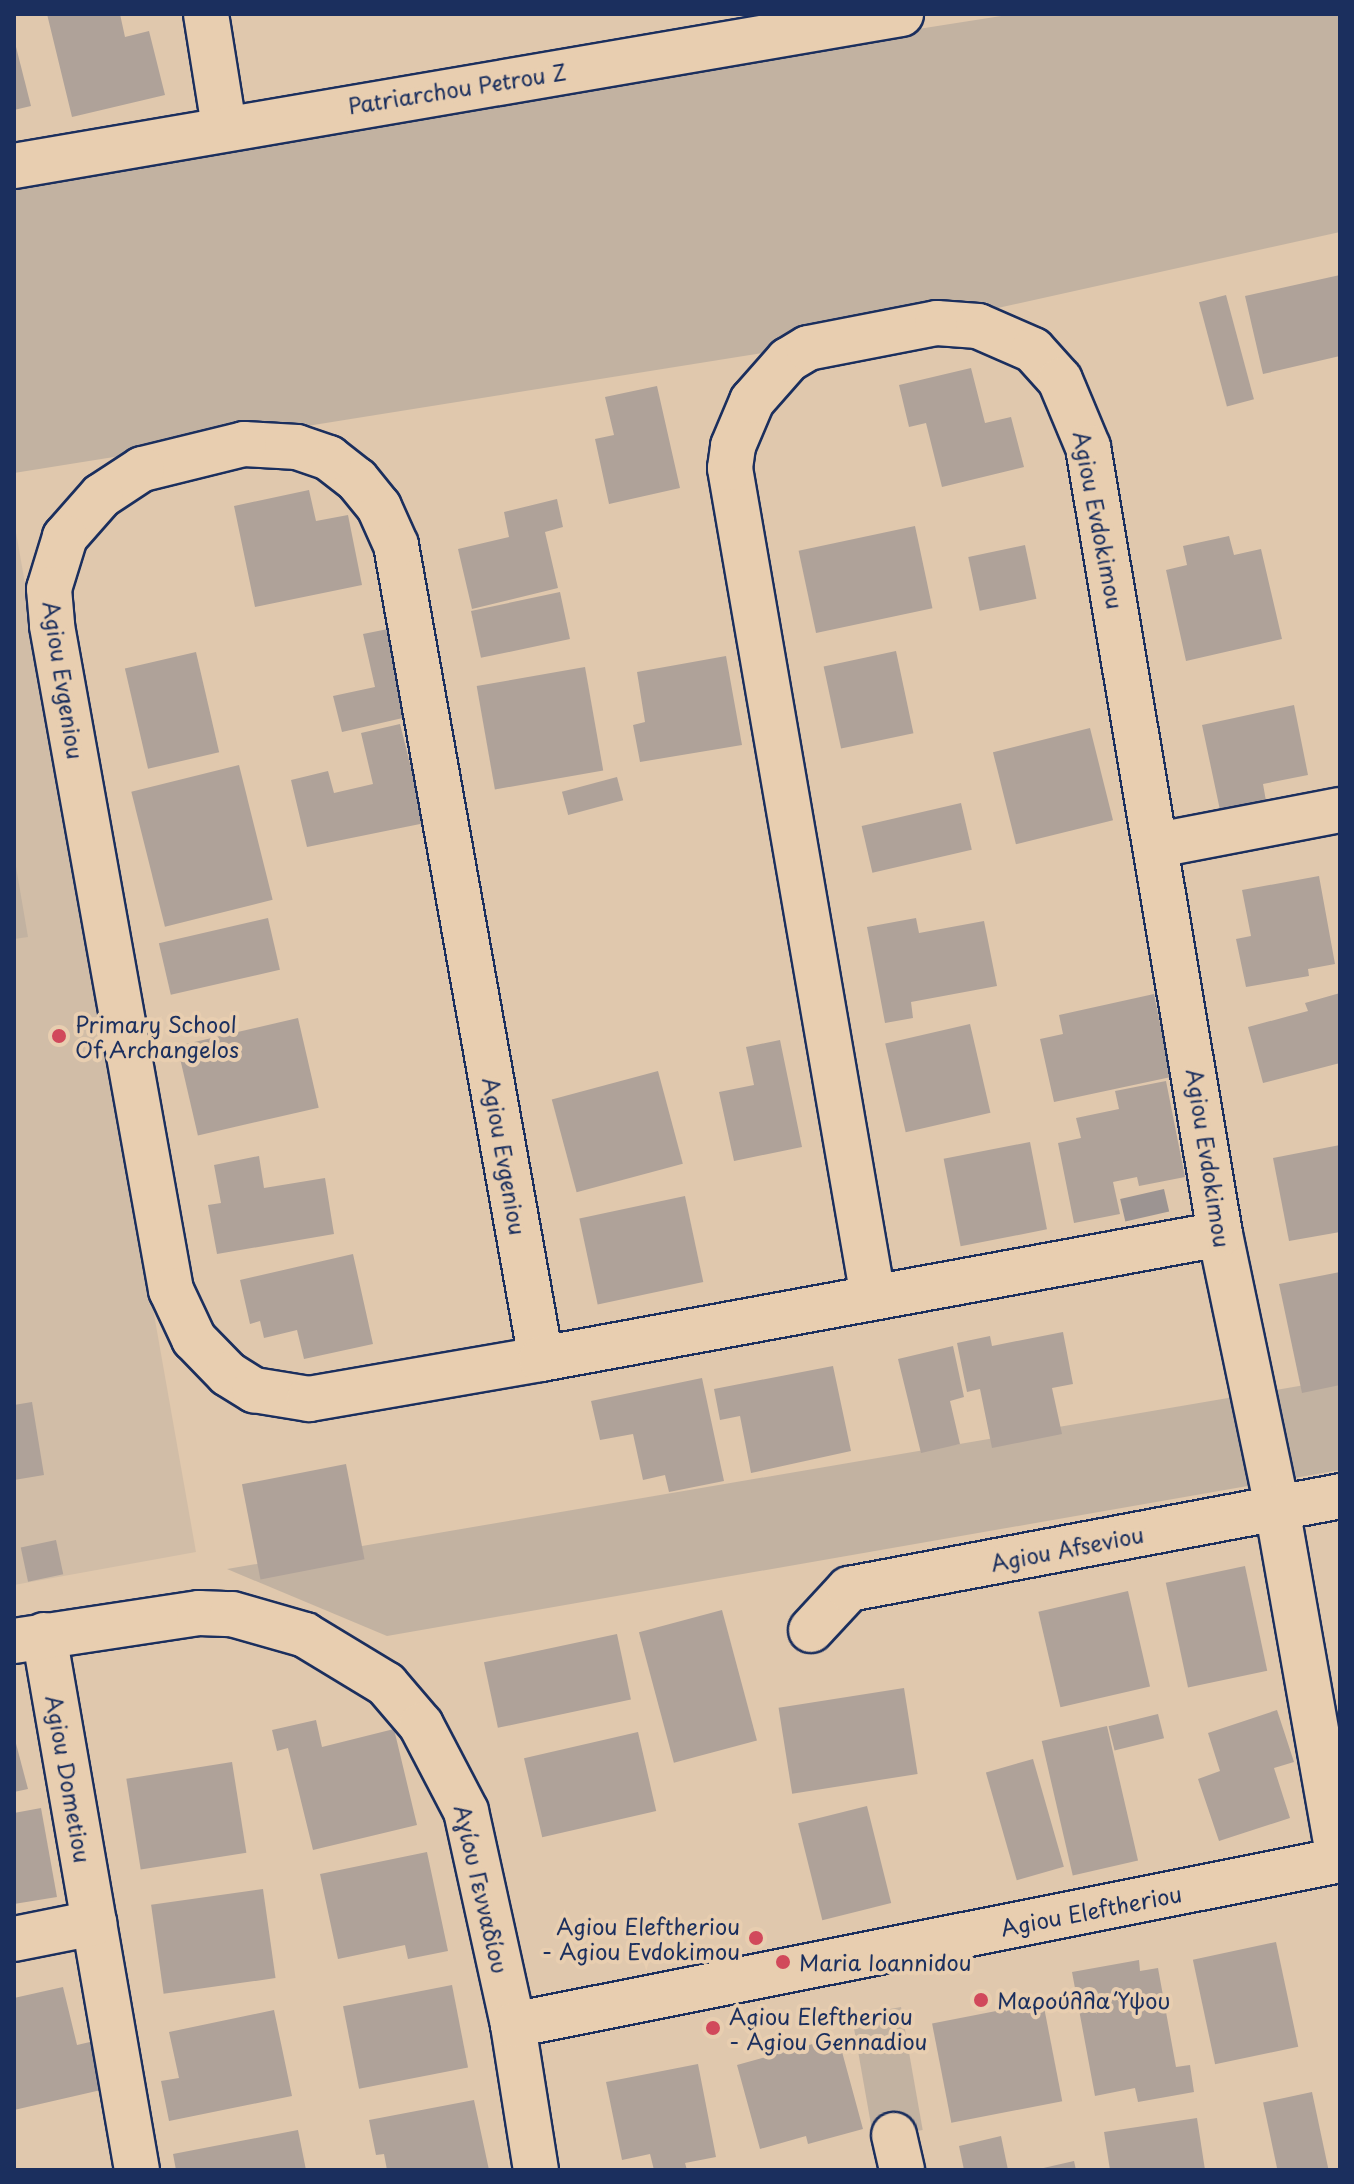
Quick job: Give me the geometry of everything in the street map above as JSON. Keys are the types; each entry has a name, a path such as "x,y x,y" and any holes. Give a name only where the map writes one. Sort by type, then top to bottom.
{"street":[{"path":"206,14 224,127"},
{"name":"Patriarchou Petrou Z","path":"14,166 224,127 901,14"},
{"name":"Agiou Evdokimou","path":"873,1297 730,468 740,425 768,378 808,348 937,323 978,326 1033,350 1060,380 1088,447 1158,845 1220,1234 1277,1508 1339,1860"},
{"name":"Agiou Evgeniou","path":"541,1359 396,545 379,507 357,480 329,458 269,442 142,469 118,482 65,537 49,589 171,1290 180,1317 211,1359 254,1390 280,1397 309,1399 541,1359 1220,1234"},
{"path":"1158,845 1340,810"},
{"name":"Agiou Afseviou","path":"811,1630 849,1589 1340,1496"},
{"name":"Αγίου Γενναδίου","path":"29,1638 199,1613 232,1614 305,1635 386,1684 421,1725 466,1811 513,2025 536,2170"},
{"name":"Agiou Dometiou","path":"29,1638 94,1923 137,2170"},
{"name":"Agiou Eleftheriou","path":"513,2025 1339,1860"},
{"path":"14,1939 94,1923"}],"shaded area":[{"path":"1014,14 1340,14 1340,232 881,334 14,473 14,171"},
{"name":"Primary School Of Archangelos","path":"14,521 196,1552 14,1585"},
{"path":"14,855 28,937 14,939"},
{"path":"1164,1189 1169,1211 1125,1222 1120,1199"},
{"path":"1340,1379 1340,1470 387,1636 227,1569"},
{"path":"901,2007 923,2130 873,2139 852,2016"}],"building":[{"path":"47,14 120,14 125,37 149,31 165,95 72,117"},
{"path":"14,39 31,106 14,110"},
{"path":"1340,275 1340,356 1263,374 1245,296"},
{"path":"1226,295 1254,399 1227,407 1199,302"},
{"path":"971,368 985,423 1011,417 1024,467 942,487 926,423 909,427 899,385"},
{"path":"657,386 680,488 609,504 595,439 614,435 605,397"},
{"path":"309,490 316,521 348,515 362,585 255,607 234,506"},
{"path":"557,499 563,527 545,532 558,588 472,609 458,549 509,537 504,512"},
{"path":"915,526 932,608 816,633 799,551"},
{"path":"1229,536 1234,555 1261,549 1282,639 1186,661 1166,570 1187,565 1183,546"},
{"path":"1025,545 1036,599 980,611 968,557"},
{"path":"560,592 570,639 481,658 471,611"},
{"path":"388,629 407,717 342,732 333,696 375,687 363,634"},
{"path":"896,651 913,733 841,749 824,666"},
{"path":"196,652 219,752 148,769 125,668"},
{"path":"726,656 742,745 640,762 633,725 645,722 637,672"},
{"path":"585,667 603,770 495,790 477,686"},
{"path":"1294,705 1308,775 1263,784 1266,801 1220,810 1202,725"},
{"path":"400,724 425,823 307,847 291,780 328,771 334,793 373,784 361,733"},
{"path":"1090,728 1113,820 1016,844 993,752"},
{"path":"239,765 273,900 165,927 131,792"},
{"path":"617,777 623,800 568,815 562,792"},
{"path":"961,803 972,850 872,873 862,826"},
{"path":"1319,876 1335,964 1308,969 1309,976 1246,987 1236,939 1251,936 1242,890"},
{"path":"268,918 280,970 171,995 159,943"},
{"path":"916,918 919,933 984,921 997,986 911,1002 913,1018 885,1023 867,927"},
{"path":"1340,993 1340,1063 1263,1083 1248,1027 1308,1011 1305,1003"},
{"path":"1154,994 1171,1077 1054,1102 1040,1039 1063,1034 1059,1015"},
{"path":"298,1018 319,1108 198,1136 177,1046"},
{"path":"970,1024 990,1113 906,1132 885,1044"},
{"path":"780,1040 802,1147 734,1161 719,1092 754,1085 746,1047"},
{"path":"658,1071 683,1164 577,1192 552,1099"},
{"path":"1166,1081 1185,1177 1139,1186 1137,1177 1113,1182 1120,1214 1074,1223 1058,1143 1081,1138 1076,1118 1119,1109 1115,1091"},
{"path":"1030,1142 1047,1229 961,1246 944,1159"},
{"path":"1340,1145 1340,1232 1289,1241 1273,1158"},
{"path":"259,1156 264,1188 325,1178 334,1234 217,1254 208,1205 221,1203 214,1165"},
{"path":"685,1196 703,1282 598,1305 579,1218"},
{"path":"353,1254 373,1344 304,1359 297,1330 264,1338 260,1321 250,1324 240,1280"},
{"path":"1340,1272 1340,1385 1302,1393 1279,1284"},
{"path":"1063,1332 1073,1384 1052,1388 1062,1434 992,1448 980,1389 967,1392 957,1343 990,1336 992,1346"},
{"path":"953,1346 964,1397 950,1401 960,1444 921,1453 898,1359"},
{"path":"833,1366 851,1451 751,1473 740,1416 720,1420 714,1389"},
{"path":"702,1378 724,1481 669,1492 665,1475 643,1480 633,1434 600,1440 591,1401"},
{"path":"32,1402 44,1475 14,1480 14,1405"},
{"path":"346,1464 365,1559 260,1579 242,1484"},
{"path":"56,1540 63,1574 28,1582 21,1547"},
{"path":"1245,1566 1267,1671 1188,1688 1166,1583"},
{"path":"1128,1591 1150,1686 1060,1707 1038,1612"},
{"path":"722,1610 757,1740 674,1763 639,1632"},
{"path":"617,1634 631,1700 498,1728 484,1662"},
{"path":"904,1688 918,1774 792,1794 779,1708"},
{"path":"1277,1710 1294,1762 1274,1768 1290,1818 1219,1841 1198,1779 1220,1771 1208,1733"},
{"path":"1158,1714 1164,1738 1115,1751 1109,1726"},
{"path":"316,1720 322,1747 394,1729 417,1825 313,1850 288,1748 277,1751 272,1730"},
{"path":"1107,1726 1138,1860 1073,1876 1042,1741"},
{"path":"638,1732 656,1811 542,1837 524,1758"},
{"path":"14,1736 28,1789 14,1792"},
{"path":"1033,1759 1064,1867 1017,1880 986,1773"},
{"path":"232,1762 246,1853 141,1870 126,1779"},
{"path":"867,1806 891,1903 822,1920 798,1823"},
{"path":"41,1808 57,1897 14,1904 14,1813"},
{"path":"427,1852 448,1951 408,1959 405,1945 338,1959 320,1874"},
{"path":"263,1889 276,1978 164,1994 151,1905"},
{"path":"1276,1942 1298,2047 1215,2064 1193,1960"},
{"path":"1139,1960 1140,1971 1158,1968 1176,2067 1190,2065 1194,2092 1138,2102 1135,2088 1095,2096 1072,1972"},
{"path":"452,1985 468,2067 359,2089 343,2006"},
{"path":"63,1987 77,2045 90,2042 101,2090 14,2110 14,1998"},
{"path":"1043,2002 1062,2101 951,2123 932,2024"},
{"path":"274,2010 292,2096 169,2121 161,2081 179,2078 169,2032"},
{"path":"838,2037 863,2129 808,2144 806,2136 760,2149 737,2065"},
{"path":"698,2064 716,2157 685,2163 687,2170 654,2170 650,2154 622,2160 606,2082"},
{"path":"1312,2092 1329,2170 1277,2170 1263,2102"},
{"path":"474,2100 489,2170 387,2170 384,2154 376,2155 369,2120"},
{"path":"1197,2118 1205,2170 1110,2170 1104,2132"},
{"path":"298,2130 306,2170 176,2170 173,2154"},
{"path":"1001,2136 1008,2170 964,2170 959,2146"},
{"path":"1074,2161 1076,2170 1039,2170 1039,2169"}],"place":[{"name":"Primary School Of Archangelos","path":"59,1036"},
{"name":"Agiou Eleftheriou - Agiou Evdokimou","path":"756,1938"},
{"name":"Maria Ioannidou","path":"783,1962"},
{"name":"Μαρούλλα Ύψου","path":"981,2000"},
{"name":"Agiou Eleftheriou - Agiou Gennadiou","path":"713,2028"}]}
